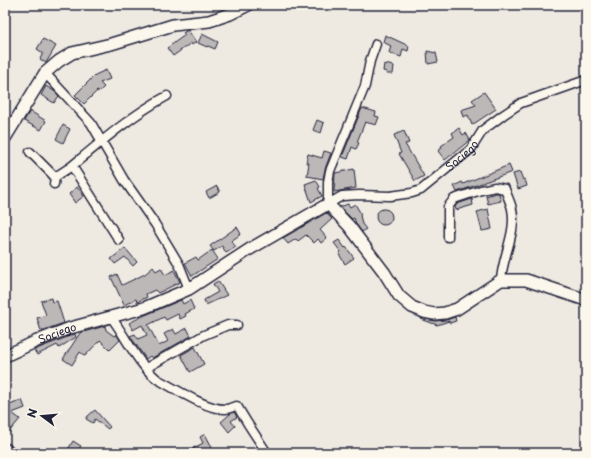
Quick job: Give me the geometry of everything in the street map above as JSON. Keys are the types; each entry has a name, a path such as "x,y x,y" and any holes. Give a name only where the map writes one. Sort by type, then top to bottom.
{"main road":[{"path":"5,138 46,73 59,61 72,53 111,44 173,25 209,21 230,14 248,5"},
{"path":"328,204 349,226 384,272 399,296 412,307 424,312 434,314 457,309 501,280 526,280 586,300"},
{"name":"Sociego","path":"5,356 70,328 144,308 189,289 250,249 328,204"},
{"path":"5,449 11,453"}],"street":[{"path":"328,204 328,182 330,171 365,86 370,61 376,44"},
{"path":"46,73 91,123 124,180 155,224 179,264 189,289"},
{"name":"Sociego","path":"328,204 342,196 390,196 412,193 421,190 471,149 483,130 521,103 586,80"},
{"path":"30,152 54,181 132,118 167,96"},
{"path":"72,166 119,240"},
{"path":"448,237 448,207 454,199 495,187 505,189 512,210 512,225 501,271 501,280"},
{"path":"111,317 119,327 135,356 157,380 213,408 227,410 238,406 267,453"},
{"path":"146,368 204,335 228,325 237,325"}],"building":[{"path":"188,30 196,42 192,45 191,43 173,56 167,48 185,35 183,33"},
{"path":"202,34 218,42 215,49 198,43"},
{"path":"385,35 409,46 408,51 403,49 401,57 389,53 391,46 383,42"},
{"path":"43,39 56,46 46,63 40,59 43,53 37,49"},
{"path":"427,51 436,53 438,62 428,64"},
{"path":"384,64 394,66 393,74 386,74 387,72 383,71"},
{"path":"106,70 110,79 100,83 104,87 99,92 97,91 84,104 75,95 95,75"},
{"path":"46,86 59,96 54,103 41,95"},
{"path":"484,92 496,109 472,125 468,115 463,117 461,110 476,105 472,100"},
{"path":"362,108 376,112 375,116 379,117 376,125 365,122 357,142 359,143 356,149 352,147 348,159 342,157"},
{"path":"30,111 46,121 41,130 24,121"},
{"path":"317,120 324,123 321,133 313,130"},
{"path":"63,125 70,129 63,143 56,139"},
{"path":"459,128 463,135 466,133 470,140 445,160 438,151 442,148 441,146 454,137 452,133"},
{"path":"404,131 409,143 405,144 424,176 415,181 399,154 401,153 394,135"},
{"path":"324,151 331,153 323,179 307,176 309,163 306,163 308,154 322,158"},
{"path":"509,165 512,172 457,192 454,186 462,182 463,184"},
{"path":"354,169 356,188 334,192 335,173"},
{"path":"520,172 523,180 525,179 527,186 518,189 513,174"},
{"path":"316,180 320,187 318,188 322,196 311,202 305,184"},
{"path":"217,186 220,192 209,198 206,192"},
{"path":"77,187 84,196 75,203 69,194"},
{"path":"499,193 501,201 488,204 486,196"},
{"path":"472,199 473,205 456,210 455,207 457,204"},
{"path":"348,204 350,207 355,204 361,214 362,224 366,229 362,232 356,224 354,218 352,219 340,207"},
{"path":"381,209 387,209 392,214 390,223 387,225 381,225 376,220 376,214"},
{"path":"488,209 492,229 482,231 477,212"},
{"path":"326,213 332,219 320,230 327,238 321,243 318,239 314,243 306,235 298,241 296,239 288,244 283,238"},
{"path":"237,227 241,234 231,241 236,247 226,253 222,246 214,251 210,246"},
{"path":"339,240 354,258 345,264 339,254 341,252 334,243"},
{"path":"125,248 137,262 133,266 125,257 115,264 111,259"},
{"path":"212,250 218,259 192,276 185,263 196,257 198,260"},
{"path":"153,267 156,271 161,268 165,275 174,270 180,282 158,293 155,290 146,294 147,297 137,302 136,299 124,305 111,277 117,274 122,285 145,274"},
{"path":"218,281 227,295 206,305 204,300 218,292 213,284"},
{"path":"51,298 52,302 57,301 64,323 41,331 37,318 46,315 41,301"},
{"path":"181,300 183,304 190,300 194,309 180,319 178,314 166,320 164,317 148,325 159,346 168,341 164,334 173,329 176,334 187,328 191,336 152,358 150,356 146,359 130,336 135,334 138,339 147,335 142,325 133,330 129,323"},
{"path":"455,317 456,321 450,323 449,321 437,325 421,319 435,321"},
{"path":"105,326 106,330 114,336 116,334 120,340 110,350 100,340 85,356 80,352 72,365 63,359 80,333"},
{"path":"75,334 76,337 59,348 57,345 37,355 34,350"},
{"path":"195,347 204,364 190,372 181,355"},
{"path":"22,400 25,408 12,413 20,419 9,432 5,429 5,407"},
{"path":"95,410 110,427 108,429 95,419 93,423 86,419"},
{"path":"234,412 237,417 231,421 235,426 229,432 221,422"},
{"path":"205,434 212,447 202,453 185,453 203,443 200,437"},
{"path":"73,441 81,446 77,453 66,453"}]}
